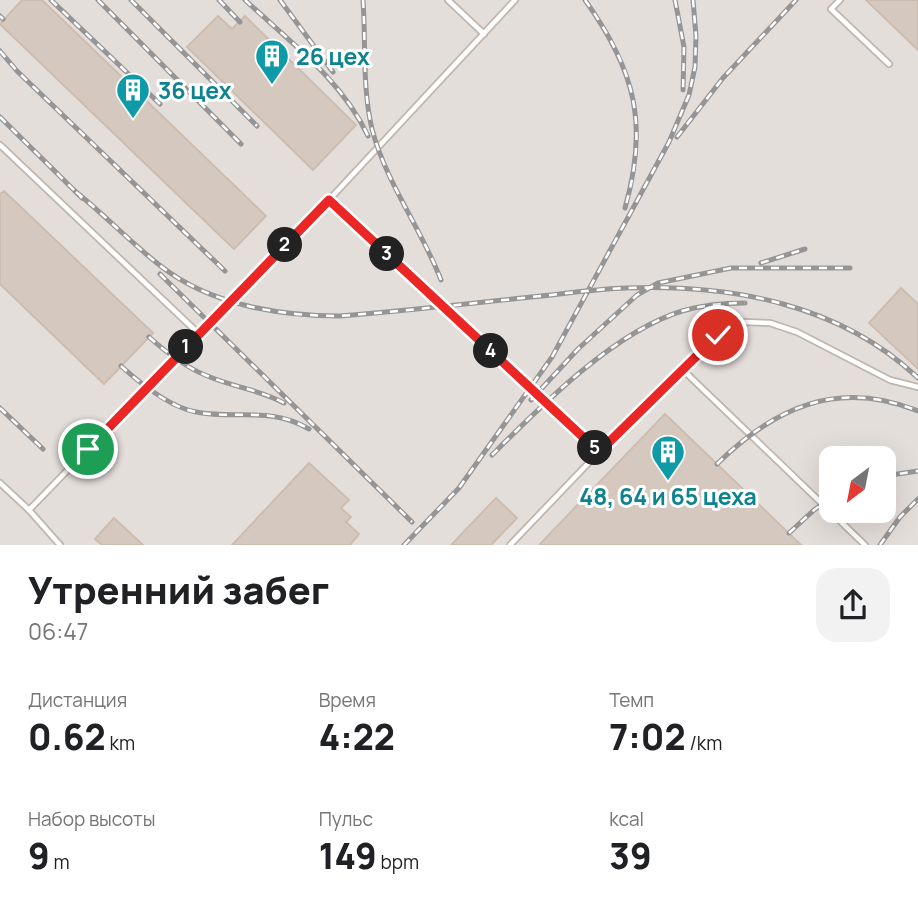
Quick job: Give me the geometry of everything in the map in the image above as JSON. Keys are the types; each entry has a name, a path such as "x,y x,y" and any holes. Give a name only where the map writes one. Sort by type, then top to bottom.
{"lane":[{"path":"448,0 484,34"},
{"path":"29,510 329,200 515,0"},
{"path":"840,0 831,9 889,64"},
{"path":"0,145 199,334"},
{"path":"329,200 599,452"},
{"path":"510,545 599,452 718,335 743,322 770,323 797,332 890,380 918,387"},
{"path":"683,370 865,545"},
{"path":"0,483 60,545"}],"shaded area":[{"path":"0,0 918,0 918,545 0,545"}],"building":[{"name":"36 цех","path":"22,0 42,0 266,216 234,249 0,24"},
{"path":"866,0 918,0 918,50"},
{"name":"26 цех","path":"218,16 232,29 245,16 356,125 313,170 187,47"},
{"path":"4,191 153,333 104,384 0,284 0,194"},
{"path":"901,288 918,304 918,369 869,323"},
{"name":"48, 64 и 65 цеха","path":"665,414 717,464 801,545 539,545"},
{"path":"309,463 349,500 341,508 351,517 346,522 359,534 350,545 232,545"},
{"path":"496,498 517,518 491,545 451,545"},
{"path":"114,518 143,545 102,545 95,539"}],"railway":[{"path":"51,0 160,104"},
{"path":"98,0 241,144"},
{"path":"131,0 257,126"},
{"path":"219,0 240,22"},
{"path":"245,0 329,79 344,97 368,136"},
{"path":"280,0 333,72"},
{"path":"363,0 366,81 372,129 386,168 441,280"},
{"path":"585,0 616,50 633,99 636,150 625,208"},
{"path":"675,0 684,47 683,90"},
{"path":"404,545 459,488 552,357 669,142 689,95 695,67 693,0"},
{"path":"677,137 723,78 796,0"},
{"path":"0,16 3,19"},
{"path":"0,51 17,71 225,271"},
{"path":"0,117 82,198"},
{"path":"76,192 151,258 181,280 202,291 247,306 294,314 340,316 614,289 705,290 744,295 819,316 854,332 887,353 918,378"},
{"path":"761,263 805,249"},
{"path":"531,400 578,349 637,295 658,283 731,268 850,268"},
{"path":"160,274 412,522"},
{"path":"492,455 580,372 631,335 682,311 745,303"},
{"path":"149,337 178,360 202,374 284,403"},
{"path":"121,366 156,394 186,409 211,414 281,418 309,429"},
{"path":"717,464 762,427 809,404 861,398 889,402 918,411"},
{"path":"0,408 43,449"},
{"path":"896,474 918,471"},
{"path":"880,545 900,517 918,499"},
{"path":"789,533 819,506"}],"place":[{"name":"26 цех","path":"272,86"},
{"name":"36 цех","path":"133,120"},
{"name":"48, 64 и 65 цеха","path":"668,482"}],"route":[{"path":"88,449 329,200 599,452 718,335"}]}
